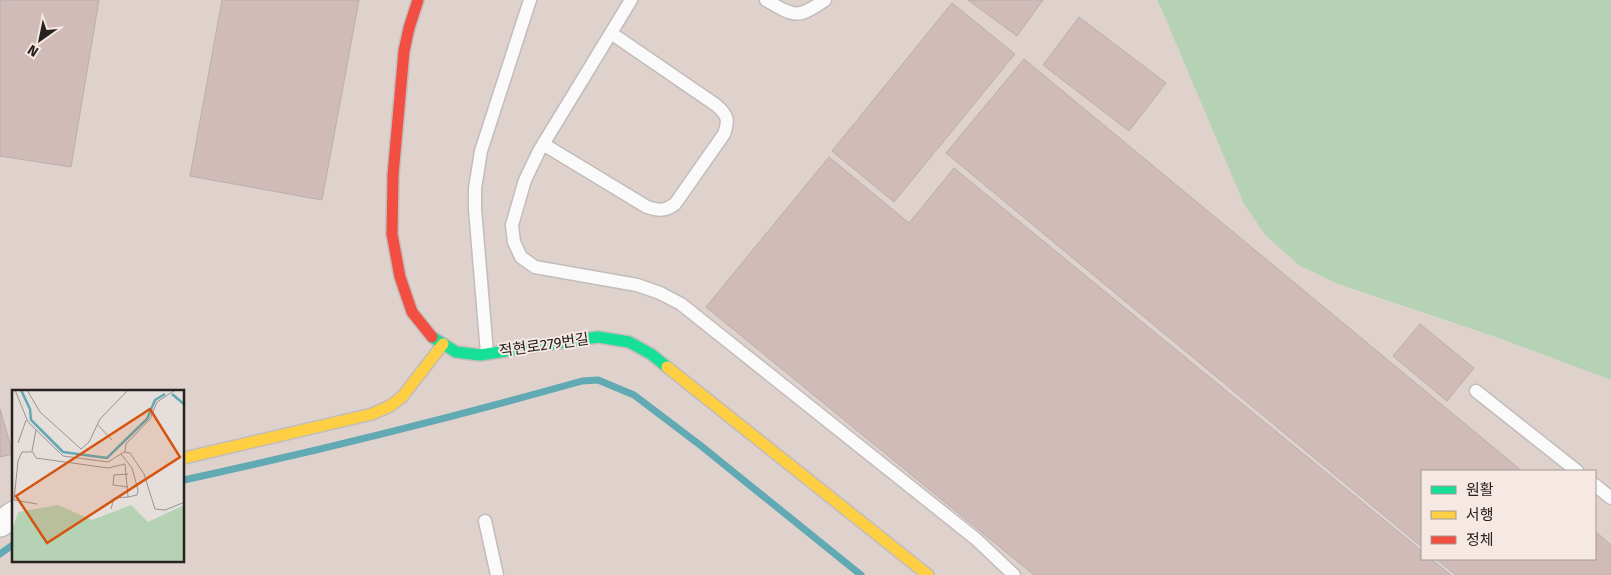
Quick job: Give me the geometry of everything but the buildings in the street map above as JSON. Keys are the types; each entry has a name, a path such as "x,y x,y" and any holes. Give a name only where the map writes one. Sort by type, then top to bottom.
{"street":[{"name":"적현로279번길","path":"418,0 404,51 393,175 392,234 400,277 412,312 430,335 456,352 480,355 598,338 629,342 651,354 928,575"},
{"path":"185,458 372,414 390,406 402,397 443,344"},
{"path":"0,524 12,515"}],"lane":[{"path":"487,354 475,209 477,171 481,152 530,0"},
{"path":"631,0 543,144 525,180 512,225 514,242 522,257 536,267 637,285 660,293 681,304 976,539 1014,575"},
{"path":"766,0 784,11 797,15 812,9 825,0"},
{"path":"543,144 647,206 656,210 666,210 675,204 724,134 728,123 725,112 611,33"},
{"path":"1476,391 1576,470"},
{"path":"1596,486 1611,498"},
{"path":"485,521 497,575"}],"shaded area":[{"path":"0,0 1157,0 1266,236 1300,266 1338,284 1496,337 1611,380 1611,575 0,575"}],"green space":[{"path":"1157,0 1611,0 1611,380 1496,337 1338,284 1300,266 1266,236 1244,204"}],"waterway":[{"path":"185,480 383,434 582,381 598,380 634,395 700,445 861,575"},
{"path":"0,554 12,545"}],"traffic: fast":[{"path":"432,337 456,352 480,355 598,337 629,342 651,354 667,367"}],"traffic: slow":[{"path":"185,458 372,414 390,406 402,397 443,344"},
{"path":"667,367 928,575"}],"traffic: jam":[{"path":"418,0 404,51 393,175 392,234 400,277 412,312 432,337"}]}
